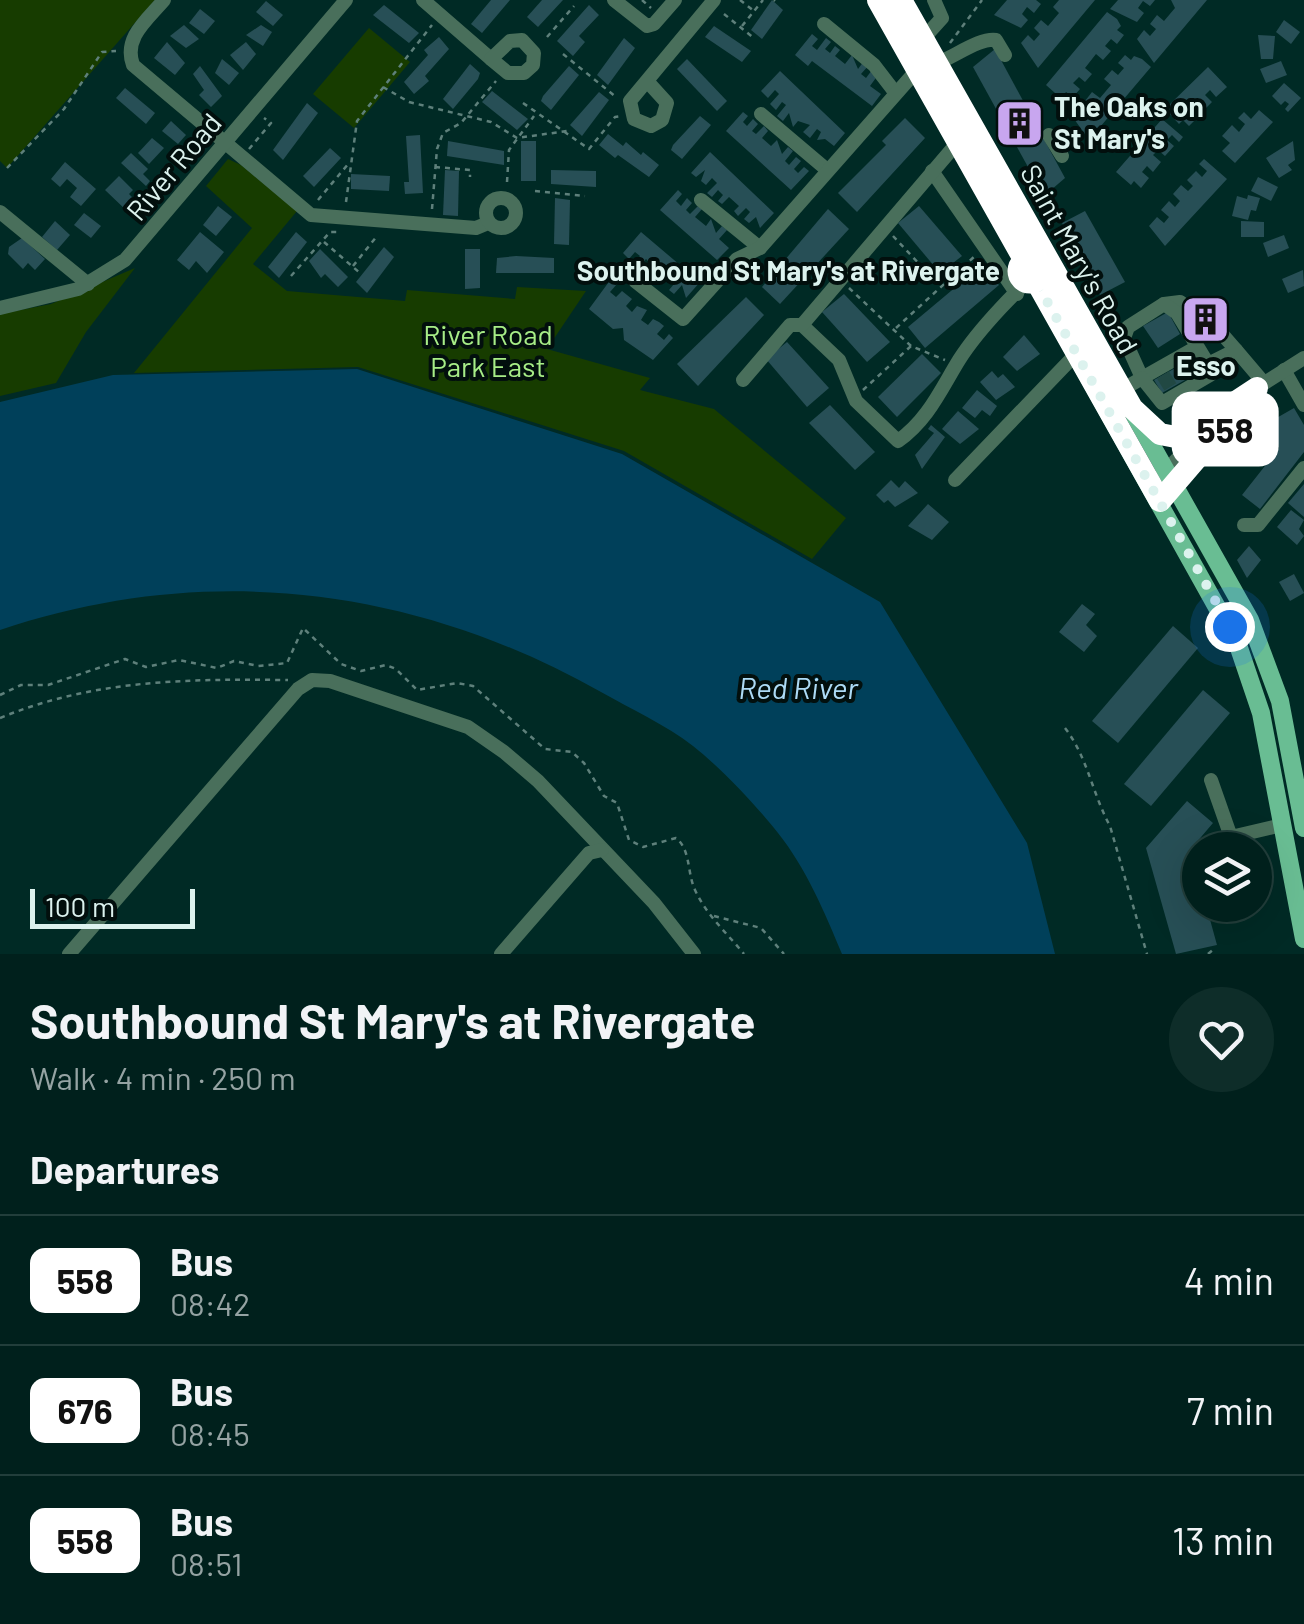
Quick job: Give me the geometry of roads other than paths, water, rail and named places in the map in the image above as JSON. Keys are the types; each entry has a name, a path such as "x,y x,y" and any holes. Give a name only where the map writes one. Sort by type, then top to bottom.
{"main road":[{"name":"Saint Mary's Road","path":"878,0 1156,494 1246,664 1261,713 1304,939"},
{"name":"Saint Mary's Road","path":"900,0 1050,265 1089,321 1122,390 1238,596 1280,701 1304,829"},
{"path":"1132,408 1149,426 1172,438 1191,435 1213,420"},
{"path":"1283,830 1304,829"}],"street":[{"path":"164,0 132,38 128,51 133,65 311,215 476,228 488,222"},
{"name":"River Road","path":"0,308 52,299 88,284 144,242 346,0"},
{"path":"423,0 491,59"},
{"path":"614,0 647,26 654,24 675,0"},
{"path":"648,80 665,97 665,115 657,124 644,125 626,107 630,101 714,0"},
{"path":"923,39 942,18 934,0"},
{"path":"824,24 874,65 894,91"},
{"path":"635,281 683,319 737,259 760,248 894,91 917,70 939,66 982,39 996,40 1005,55"},
{"path":"761,114 826,169"},
{"path":"1048,135 1062,156"},
{"path":"802,325 958,142"},
{"path":"932,171 1017,294"},
{"path":"701,200 760,248"},
{"path":"0,212 88,284"},
{"path":"743,380 790,324 802,325 839,360 853,396 898,441 949,385 957,365 1033,275 1050,265"},
{"path":"1164,304 1176,314 1208,364 1210,375 1184,372 1167,382 1162,404 1155,400 1142,378 1124,338 1128,326 1164,304 1180,302 1195,313"},
{"path":"1216,327 1260,386"},
{"path":"1122,390 1142,378 1167,382 1184,372 1195,348"},
{"path":"1208,364 1236,350"},
{"path":"955,480 1077,353"},
{"path":"1156,494 1213,420 1304,358"},
{"path":"1284,370 1304,405"},
{"path":"1170,477 1260,386"},
{"path":"1244,525 1258,525 1304,468"},
{"path":"69,954 298,688 312,680 330,681 468,727 538,781 654,903 694,954"},
{"path":"1211,780 1231,837 1283,830"},
{"path":"502,954 589,853 602,850"}],"water":[{"name":"Red River","path":"357,369 622,454 880,602 1027,843 1055,954 842,954 814,891 788,847 749,799 704,755 671,731 601,692 530,656 457,628 383,608 307,595 231,591 154,596 77,609 0,630 0,402 113,375"}],"tunnel":[{"path":"1181,365 1188,379"},
{"path":"1163,375 1171,388"}],"place":[{"name":"The Oaks on St Mary's","path":"1019,123"},
{"name":"Southbound St Mary's at Rivergate","path":"1030,271"},
{"name":"Esso","path":"1206,319"}],"park label":[{"name":"River Road Park East","path":"488,351"}]}
